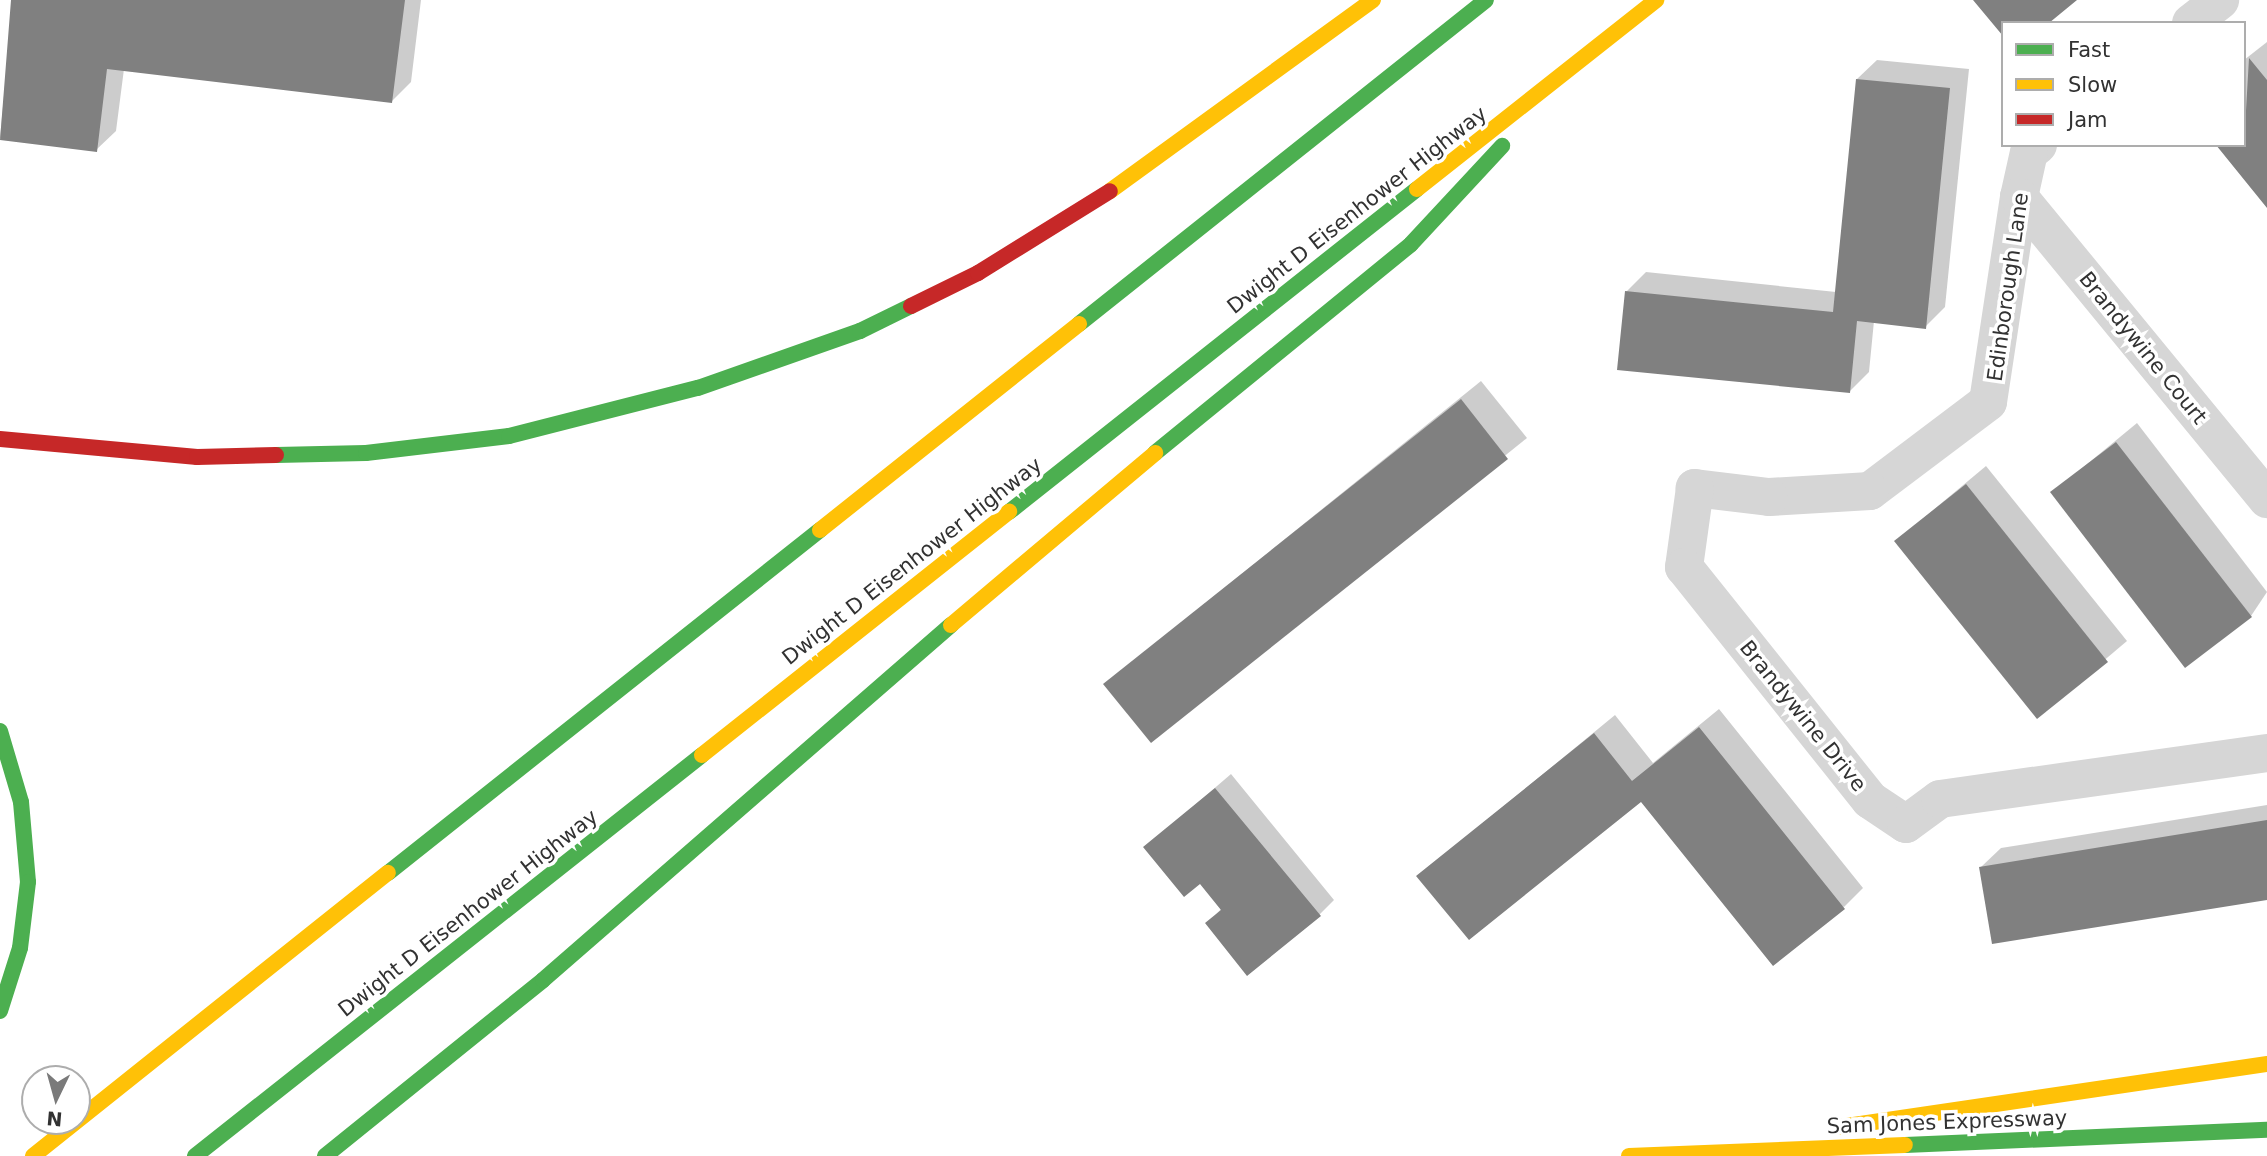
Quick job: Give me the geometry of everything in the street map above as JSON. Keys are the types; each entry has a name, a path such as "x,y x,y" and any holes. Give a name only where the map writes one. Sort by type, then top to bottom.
{"highway":[{"path":"0,439 209,458 366,453 509,436 686,392 860,331 970,278 1123,183 1373,0"},
{"path":"33,1156 1486,0"},
{"name":"Dwight D Eisenhower Highway","path":"195,1156 1656,0"},
{"path":"325,1156 543,980 1016,569 1411,244 1587,55"},
{"path":"0,731 21,802 28,882 20,948 0,1011"},
{"path":"1671,1154 2267,1064"},
{"name":"Sam Jones Expressway","path":"1629,1156 2267,1130"}],"street":[{"path":"2194,21 2220,0"},
{"name":"Edinborough Lane","path":"1695,488 1769,497 1870,491 1988,402 2019,197 2029,152 2035,147"},
{"name":"Brandywine Court","path":"2019,197 2267,499"},
{"name":"Brandywine Drive","path":"1695,488 1684,567 1870,800 1906,824 1940,799 2267,753"}],"building":[{"path":"11,0 405,0 392,103 107,69 97,152 0,140"},
{"path":"1973,0 2077,0 2051,21 2001,21 2001,34"},
{"path":"2249,58 2267,80 2267,208 2218,147 2246,147"},
{"path":"1856,79 1950,88 1926,329 1857,321 1850,393 1617,370 1625,291 1833,312"},
{"path":"1461,399 1508,459 1151,743 1103,684"},
{"path":"2116,442 2252,617 2185,668 2050,492"},
{"path":"1966,484 2108,662 2037,719 1894,541"},
{"path":"1699,727 1845,909 1773,966 1641,802 1469,940 1416,876 1594,733 1632,781"},
{"path":"1215,788 1321,916 1247,976 1205,923 1221,910 1200,884 1184,897 1143,847"},
{"path":"2267,820 2267,900 1992,944 1979,867"}],"traffic: fast":[{"path":"1079,324 1486,0"},
{"path":"1155,453 1411,244 1502,146"},
{"path":"1009,512 1417,189"},
{"path":"276,455 366,453 509,436 698,388 860,331 911,306"},
{"path":"388,873 820,530"},
{"path":"325,1156 543,980 951,625"},
{"path":"0,731 21,802 28,882 20,948 0,1011"},
{"path":"195,1156 702,755"},
{"path":"1905,1145 2267,1130"}],"traffic: slow":[{"path":"1110,191 1373,0"},
{"path":"1417,189 1656,0"},
{"path":"820,530 1079,324"},
{"path":"951,625 1155,453"},
{"path":"702,755 1009,512"},
{"path":"33,1156 388,873"},
{"path":"1840,1127 2267,1064"},
{"path":"1629,1156 1905,1145"}],"traffic: jam":[{"path":"911,306 978,273 1110,191"},
{"path":"0,439 197,457 276,455"}]}
